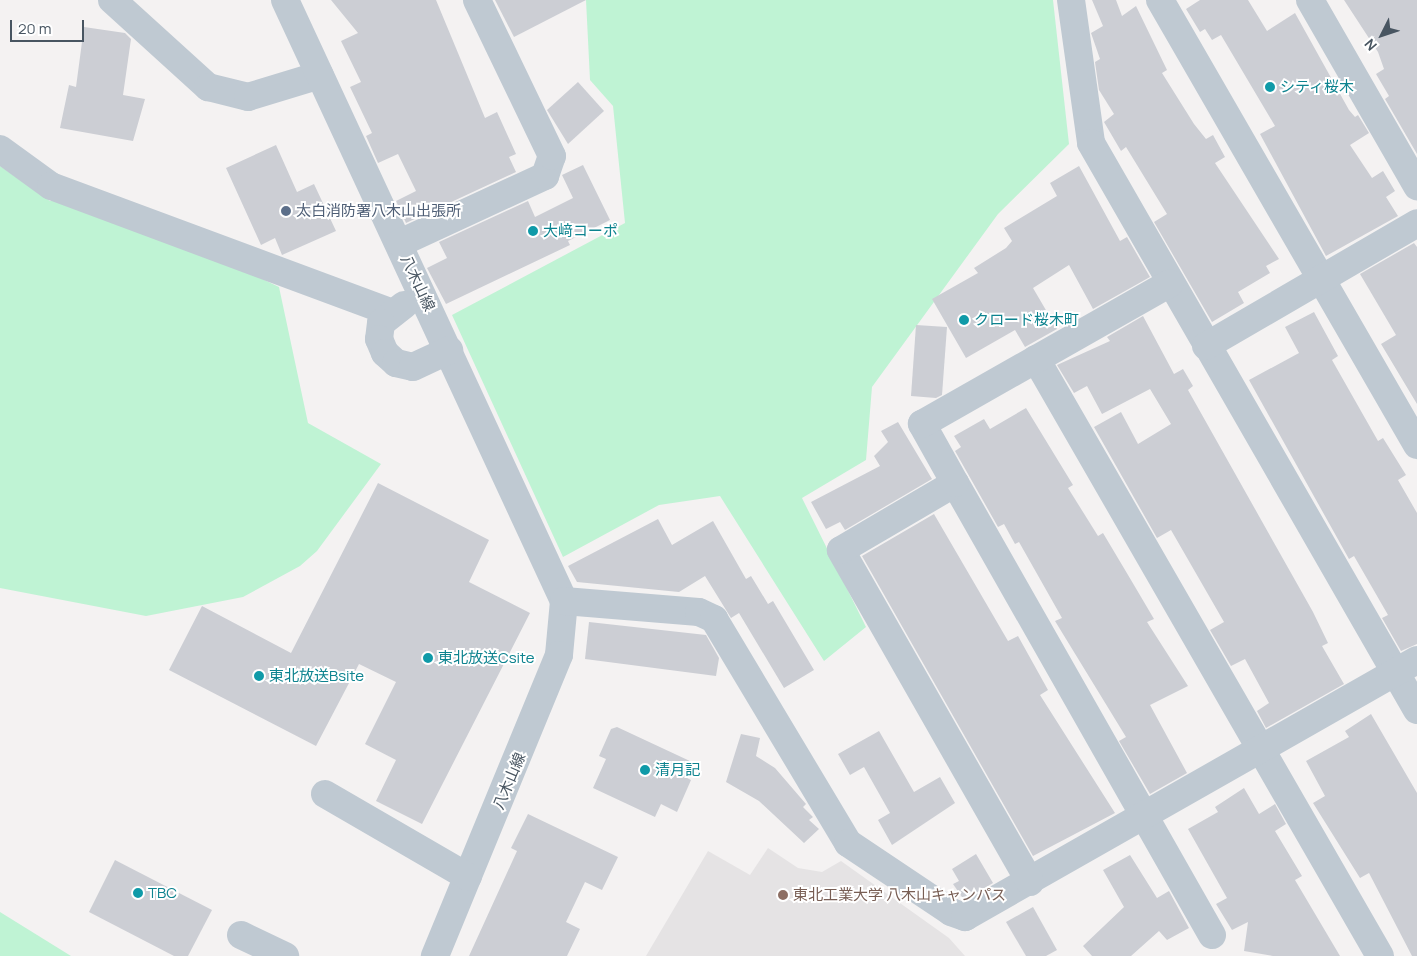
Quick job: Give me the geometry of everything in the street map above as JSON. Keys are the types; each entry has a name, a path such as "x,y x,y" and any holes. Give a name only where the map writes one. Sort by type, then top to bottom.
{"street":[{"path":"112,0 208,87 248,97 320,75"},
{"name":"八木山線","path":"285,0 550,566 564,601 559,655 435,956"},
{"path":"400,243 545,176 552,156 477,0"},
{"path":"1071,0 1090,143 1206,346 1406,666 1417,710"},
{"path":"1160,0 1417,445"},
{"path":"1310,0 1417,186"},
{"path":"0,149 51,186 390,312"},
{"path":"1206,346 1319,278 1417,223"},
{"path":"1170,283 922,424 1212,935"},
{"path":"424,298 390,312 381,323 380,339 385,353 396,363 413,367 449,350"},
{"path":"1036,359 1380,956"},
{"path":"955,483 841,550 1030,882"},
{"path":"564,601 699,612 714,619 848,843 951,912 966,916 978,912 1406,666"},
{"path":"325,794 468,877"},
{"path":"241,935 285,956"}],"shaded area":[{"name":"東北工業大学 八木山キャンパス","path":"768,848 798,868 822,872 841,861 949,938 965,956 646,956 708,851 750,875"}],"green space":[{"path":"586,0 1053,0 1069,144 998,214 872,387 866,460 802,498 866,627 824,661 720,496 659,505 563,557 452,315 625,223 613,106 590,80"},
{"path":"0,166 50,201 102,202 279,287 308,423 381,464 317,551 300,566 243,597 146,616 0,588"},
{"path":"0,912 71,956 0,956"}],"building":[{"path":"331,0 436,0 485,118 497,112 516,154 509,157 516,172 406,223 396,201 416,191 398,154 378,163 366,136 372,133 350,87 361,82 341,41 358,33"},
{"path":"495,0 586,0 514,37"},
{"path":"1092,0 1116,0 1122,16 1136,6 1167,70 1162,73 1194,124 1206,139 1213,135 1225,157 1215,163 1279,259 1266,266 1270,273 1238,292 1244,303 1212,322 1154,222 1167,214 1126,147 1121,151 1104,122 1114,114 1099,90 1095,62 1100,59 1091,33 1103,26"},
{"path":"1200,0 1248,0 1267,31 1295,13 1349,110 1355,117 1358,115 1369,133 1350,145 1372,178 1383,171 1395,191 1386,197 1398,216 1326,256 1260,134 1275,126 1221,35 1212,40 1205,29 1200,32 1186,9"},
{"path":"1344,0 1417,0 1417,154 1385,99 1389,96 1376,74 1384,69 1378,52"},
{"path":"84,27 125,33 131,39 123,95 145,99 133,141 60,128 69,85 76,87"},
{"path":"578,82 604,111 568,144 547,110"},
{"name":"太白消防署八木山出張所","path":"276,145 297,192 314,184 336,231 282,255 275,238 261,245 226,168"},
{"path":"583,165 610,220 568,241 570,245 446,304 427,268 447,258 439,242 528,201 535,217 573,198 562,175"},
{"path":"1079,166 1120,241 1127,237 1150,277 1093,309 1069,265 1033,288 1057,329 1025,347 1015,330 966,358 932,299 978,273 974,268 1006,248 1012,241 1004,228 1057,196 1050,183"},
{"path":"1414,243 1417,247 1417,404 1381,344 1396,335 1360,274"},
{"path":"1314,312 1338,356 1332,360 1378,441 1383,438 1406,475 1398,480 1417,513 1417,644 1401,651 1382,618 1388,615 1354,556 1349,559 1249,380 1299,353 1285,327"},
{"path":"1143,316 1174,374 1183,369 1193,386 1188,390 1313,612 1328,643 1322,646 1344,684 1266,728 1257,711 1269,703 1245,659 1231,666 1210,630 1224,622 1171,530 1157,538 1094,427 1121,412 1138,444 1171,424 1150,389 1102,414 1087,386 1074,393 1057,365 1110,341 1107,337"},
{"path":"916,325 947,327 942,395 936,398 911,396"},
{"path":"1026,408 1073,485 1068,488 1098,536 1103,533 1154,619 1147,622 1188,686 1150,705 1187,773 1150,794 1119,741 1126,737 1055,621 1062,618 1019,542 1015,544 1004,524 998,527 955,451 961,447 954,436 984,419 990,429"},
{"path":"898,422 932,479 845,530 840,522 826,529 811,502 880,466 874,456 888,442 881,431"},
{"name":"東北放送Csite","path":"378,483 489,540 469,582 530,613 422,824 376,801 396,760 365,744 396,682 359,664 316,746 169,670 202,606 291,653"},
{"path":"934,514 1008,641 1018,636 1048,690 1040,695 1115,813 1033,856 862,556"},
{"path":"658,519 672,545 713,521 746,579 751,576 768,604 773,601 814,670 784,688 739,613 731,618 705,576 679,592 577,582 568,566"},
{"path":"589,622 706,635 719,658 716,676 585,659"},
{"path":"1371,714 1417,793 1417,956 1412,956 1369,873 1360,878 1313,803 1325,796 1306,761 1349,737 1345,731"},
{"name":"清月記","path":"617,727 692,762 685,777 691,780 677,812 661,804 655,817 593,788 606,759 599,756 611,729"},
{"path":"879,731 914,792 940,777 955,803 892,845 878,820 890,813 864,767 850,775 838,754"},
{"path":"741,734 760,738 756,756 775,768 806,804 803,807 813,817 809,820 819,829 804,843 759,801 726,782"},
{"path":"1244,788 1259,814 1275,804 1286,824 1275,831 1302,876 1295,880 1340,956 1273,956 1244,951 1248,922 1232,930 1216,904 1227,898 1188,829 1218,812 1215,807"},
{"path":"528,814 618,857 602,890 585,882 566,922 580,929 567,956 469,956 517,851 511,848"},
{"path":"976,854 993,883 964,900 953,884 959,881 952,869"},
{"path":"1130,855 1157,898 1169,891 1189,928 1167,940 1159,931 1131,956 1092,956 1083,946 1124,907 1103,870"},
{"name":"TBC","path":"115,860 212,910 188,956 174,956 89,912"},
{"path":"1033,907 1057,950 1046,956 1026,956 1006,922"}],"place":[{"name":"シティ桜木","path":"1270,87"},
{"name":"太白消防署八木山出張所","path":"286,211"},
{"name":"大﨑コーポ","path":"533,231"},
{"name":"クロード桜木町","path":"964,320"},
{"name":"東北放送Csite","path":"428,658"},
{"name":"東北放送Bsite","path":"259,676"},
{"name":"清月記","path":"645,770"},
{"name":"TBC","path":"138,893"},
{"name":"東北工業大学 八木山キャンパス","path":"783,895"}]}
